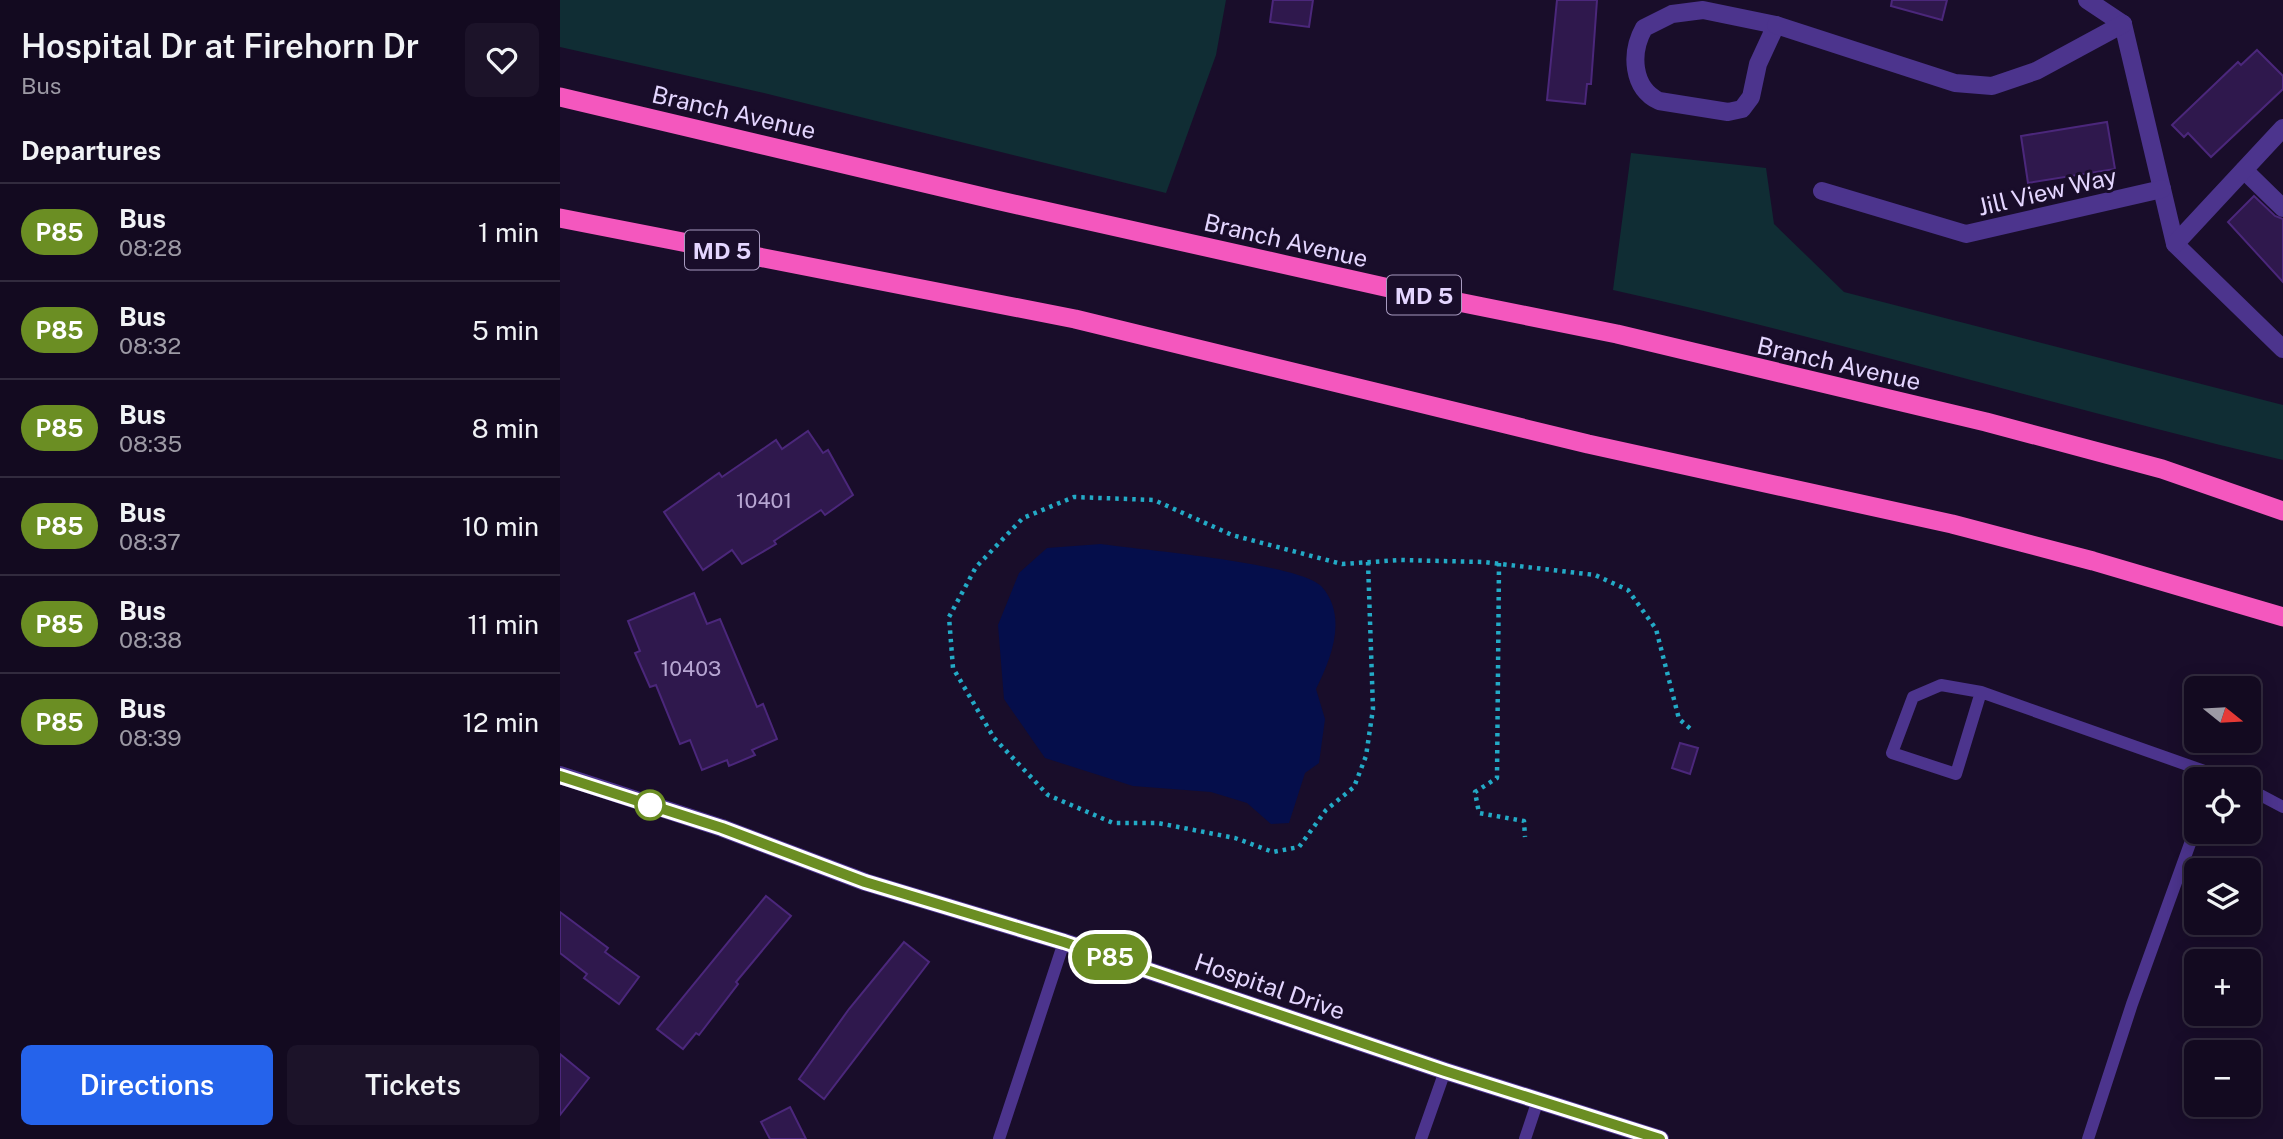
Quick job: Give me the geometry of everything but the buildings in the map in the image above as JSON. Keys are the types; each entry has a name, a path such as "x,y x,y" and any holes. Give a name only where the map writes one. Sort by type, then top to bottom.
{"highway":[{"name":"Branch Avenue","path":"560,97 1010,204 1389,288 1617,334 1986,422 2148,466 2283,511"},
{"name":"MD 5","path":"560,218 1088,322 1588,444 1952,524 2093,561 2283,617"}],"street":[{"path":"2087,0 2123,24 2175,244 2283,349"},
{"path":"1776,25 1758,64 1751,97 1742,109 1728,112 1670,104 1648,96 1638,82 1636,69 1640,36 1644,28 1661,18 1703,10 1776,25 1955,83 1992,86 2036,71 2123,24"},
{"path":"2175,244 2283,128"},
{"path":"2244,170 2283,208"},
{"name":"Jill View Way","path":"1822,191 1966,234 2162,190"},
{"name":"Hospital Drive","path":"560,775 722,828 865,882 1064,942 1445,1071 1660,1139"}],"lane":[{"path":"1981,692 1956,774 1892,753 1913,697 1941,685 1981,692 2190,767"},
{"path":"2261,795 2283,807"},
{"path":"2088,1139 2132,1004 2190,844"},
{"path":"999,1139 1064,942"},
{"path":"1421,1139 1445,1071"},
{"path":"1525,1139 1538,1100"}],"path":[{"path":"1368,562 1373,709 1366,757 1354,787 1326,810 1299,847 1273,852 1235,838 1158,823 1113,822 1048,795 994,738 953,668 949,617 976,567 1023,518 1074,497 1154,500 1231,536 1342,564 1368,562 1399,560 1499,563 1595,575 1628,590 1656,629 1679,719 1693,731"},
{"path":"1499,563 1497,778 1475,792 1479,813 1524,821 1525,837"}],"green space":[{"path":"560,0 1226,0 1216,55 1166,193 764,93 560,47"},
{"path":"1631,153 1766,168 1774,224 1844,292 2283,405 2283,460 1781,330 1613,290"}],"shaded area":[{"path":"1101,544 1253,564 1308,579 1322,587 1330,599 1335,625 1327,665 1316,689 1325,719 1319,763 1305,773 1289,823 1271,824 1247,803 1211,792 1133,786 1045,758 1004,699 998,625 1019,573 1047,548"}],"bus line":[{"name":"P85","path":"560,776 722,828 865,882 1064,942 1445,1071 1660,1139"}]}
